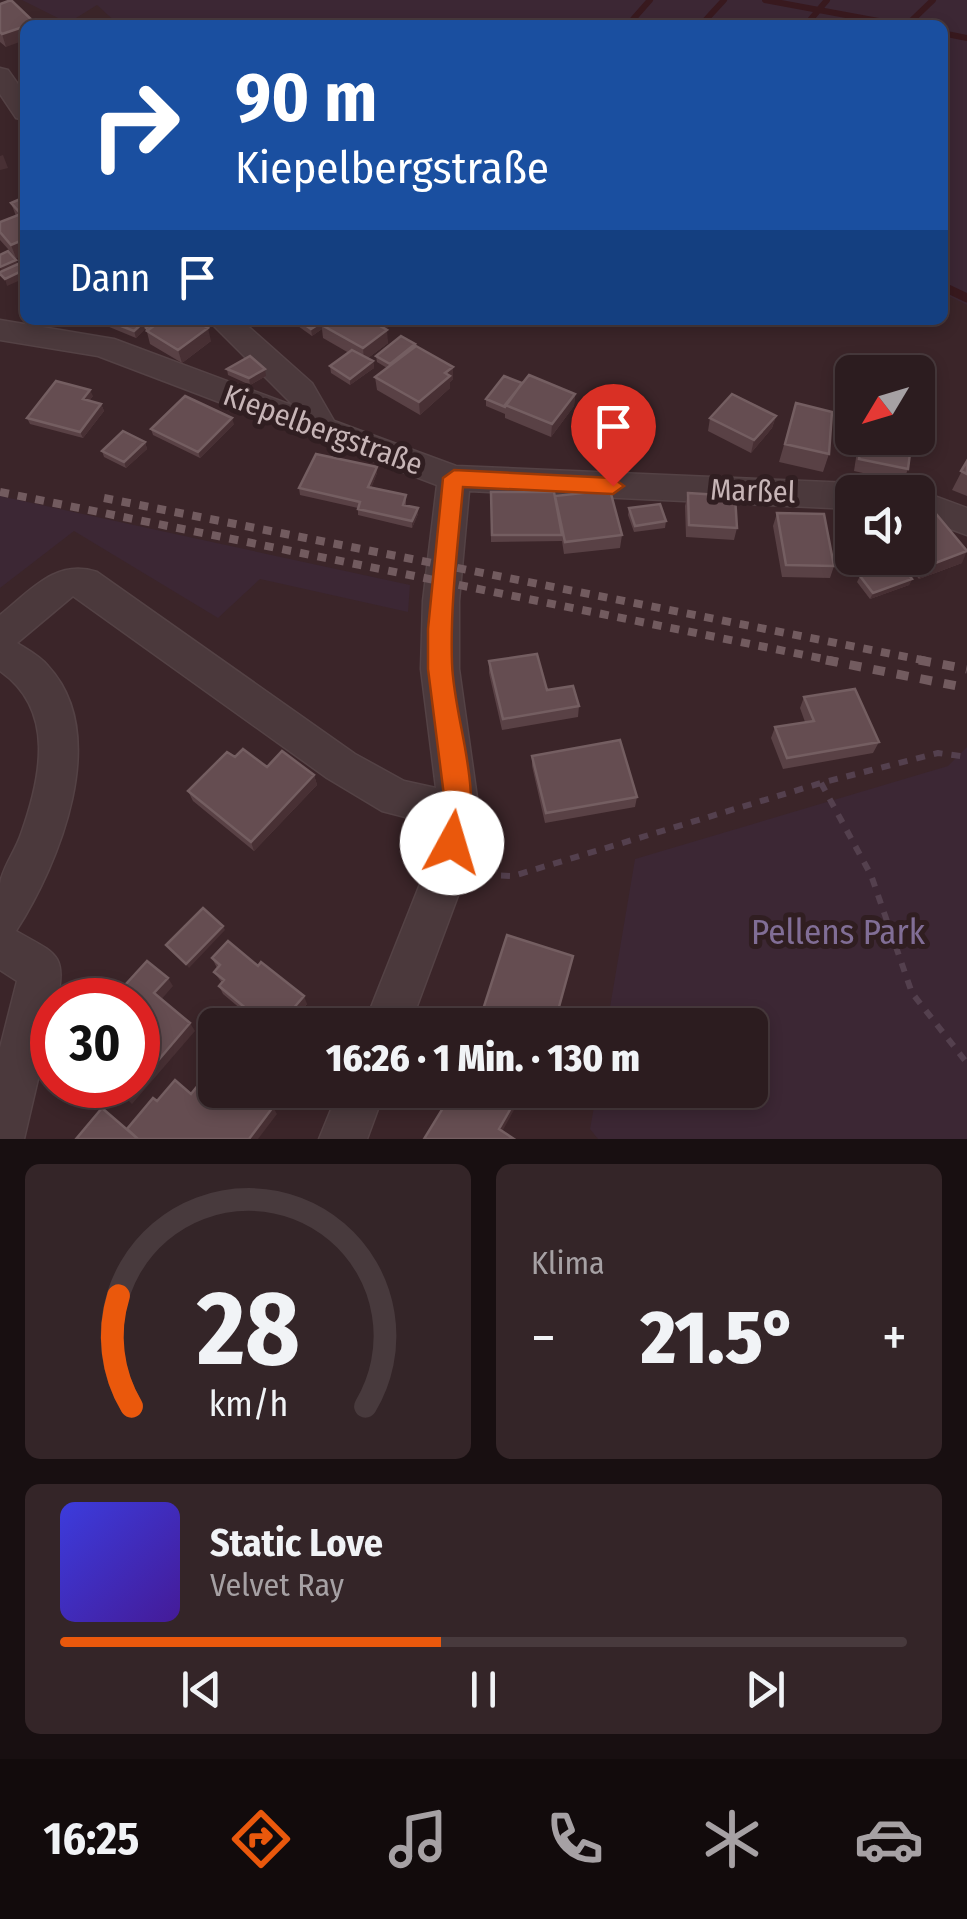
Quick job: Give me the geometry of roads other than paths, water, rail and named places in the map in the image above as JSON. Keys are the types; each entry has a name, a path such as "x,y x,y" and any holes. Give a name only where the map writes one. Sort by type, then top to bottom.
{"street":[{"path":"0,74 20,105"},
{"path":"228,325 301,391 325,432"},
{"name":"Kiepelbergstraße","path":"0,330 103,346 454,478 653,488"},
{"path":"393,1008 445,874 459,812 440,669 440,601 454,478"},
{"name":"Marßel","path":"653,488 835,495"},
{"path":"935,510 967,522"},
{"path":"0,636 66,582 84,582 340,766 396,798 459,812"},
{"path":"0,651 40,681 60,730 48,820 18,894 0,918"},
{"path":"0,946 42,971 0,1139"},
{"path":"343,1139 355,1108"}],"waterway":[{"path":"632,20 650,0"},
{"path":"706,20 724,0"},
{"path":"765,0 819,10"},
{"path":"819,10 827,0"},
{"path":"912,20 933,0"},
{"path":"810,20 819,10"},
{"path":"819,10 873,20"},
{"path":"948,34 967,38"},
{"path":"948,289 967,298"}],"railway":[{"path":"0,492 839,662"},
{"path":"104,498 932,662"},
{"path":"826,660 967,688"},
{"path":"919,660 967,669"}],"park label":[{"name":"Pellens Park","path":"838,932"}]}
